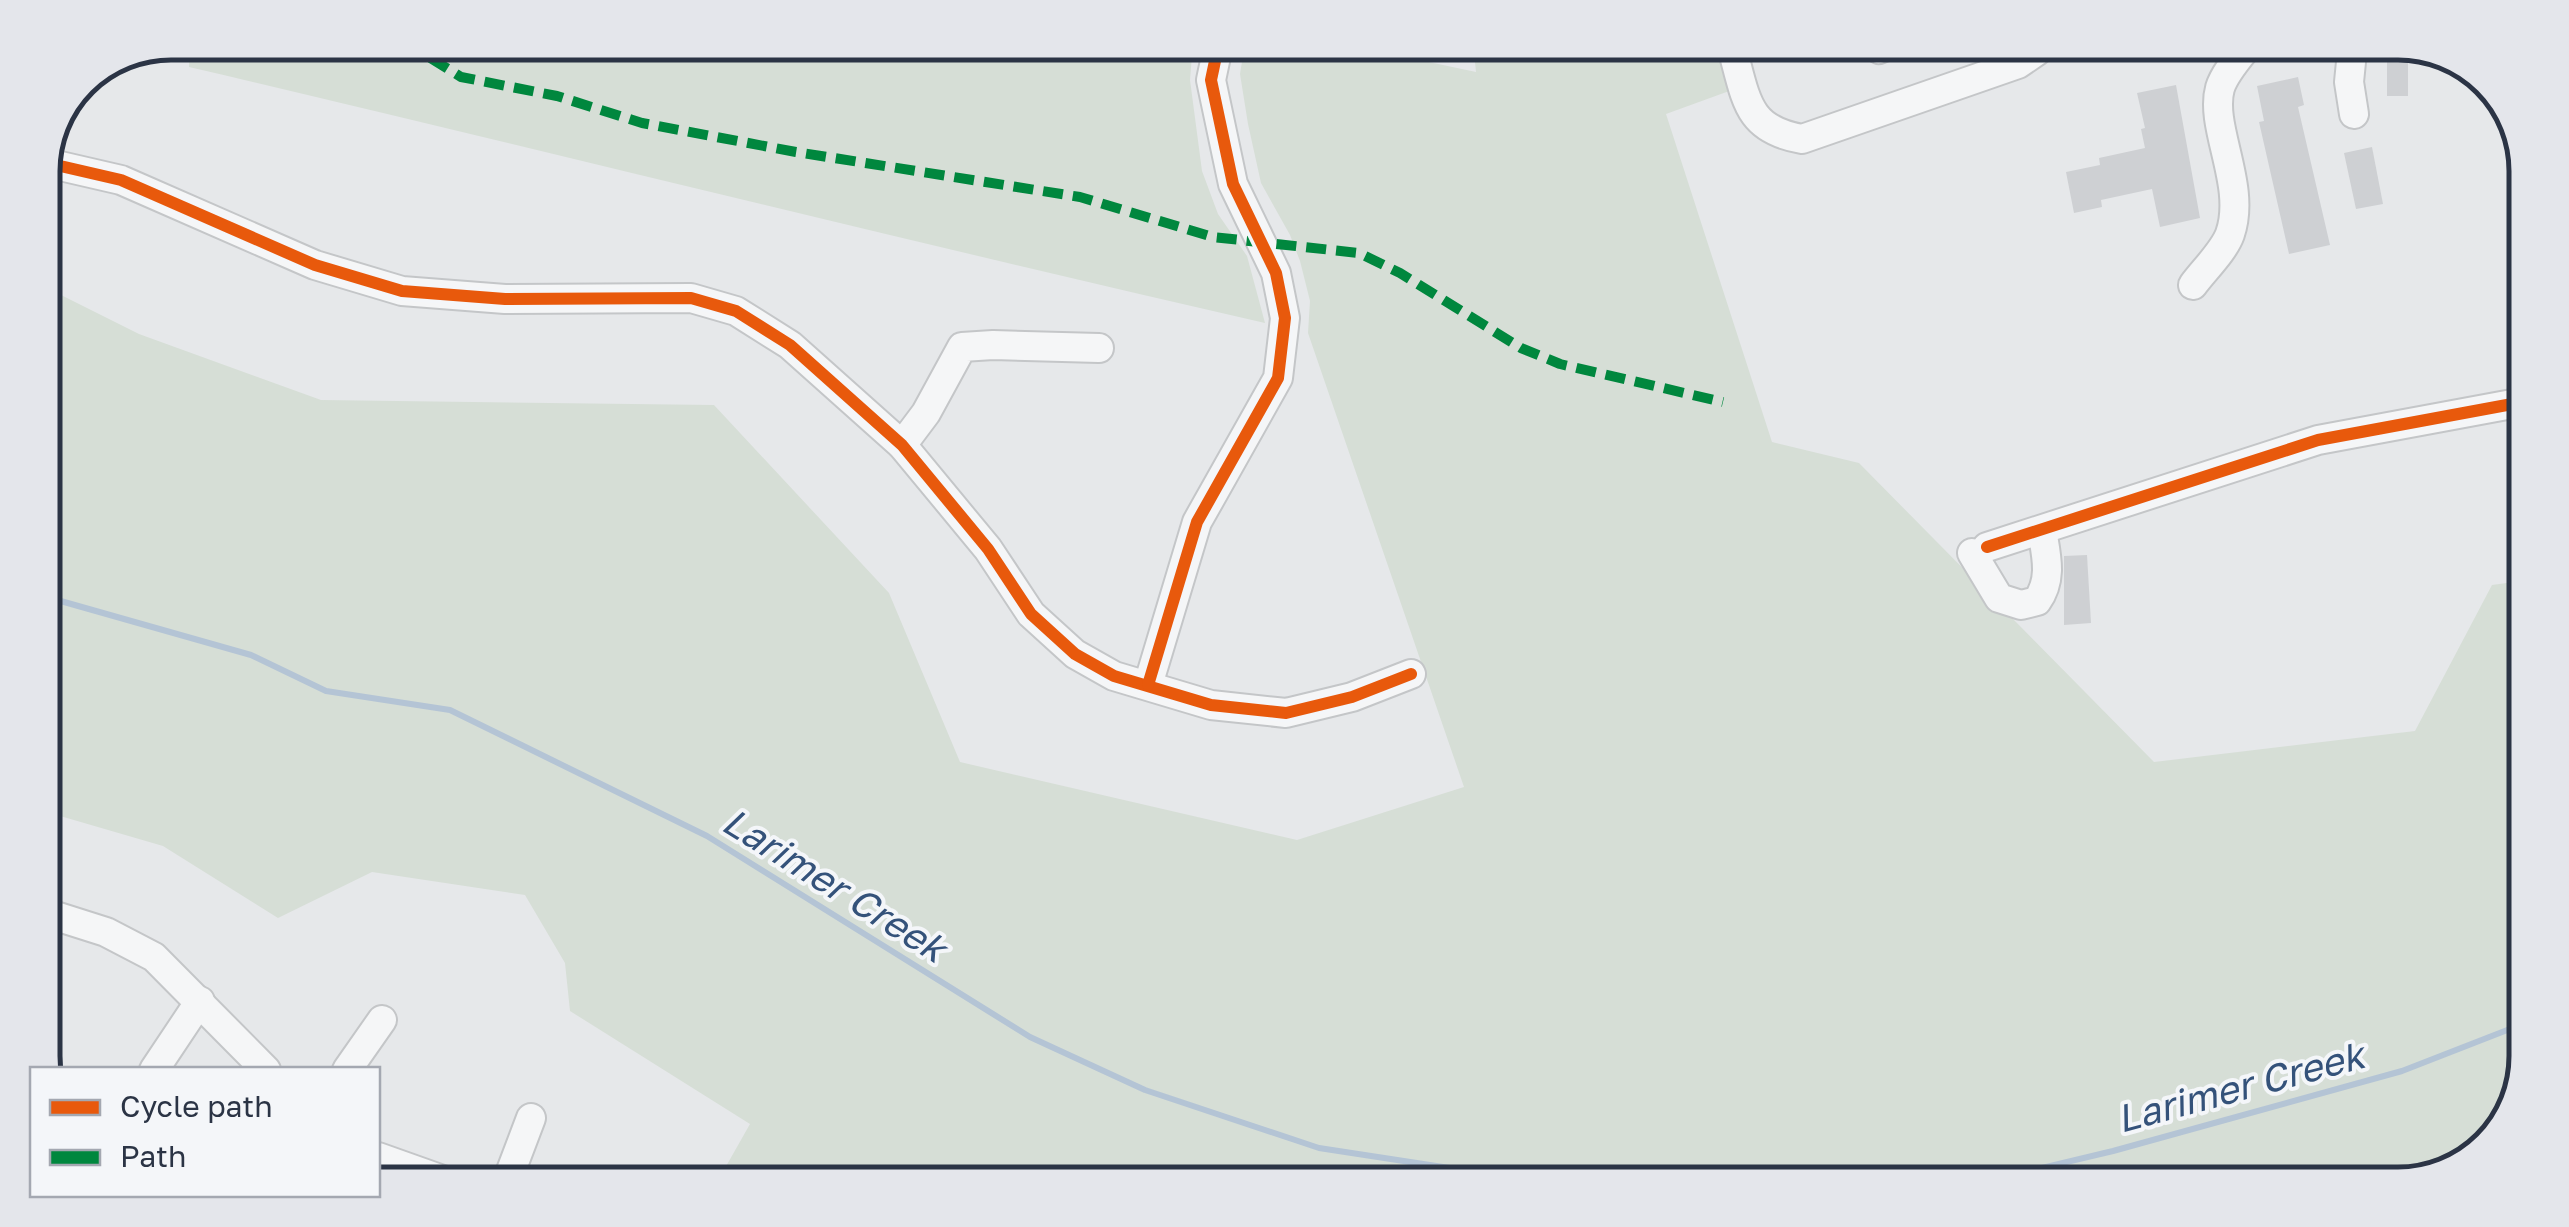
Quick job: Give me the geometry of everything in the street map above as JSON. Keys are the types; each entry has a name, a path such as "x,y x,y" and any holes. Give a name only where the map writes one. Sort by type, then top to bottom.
{"street":[{"path":"1148,685 1196,522 1278,378 1285,318 1276,273 1233,184 1211,80 1215,60"},
{"path":"1735,60 1753,114 1775,134 1802,139 2024,60"},
{"path":"2193,284 2230,235 2234,192 2218,110 2221,86 2239,60"},
{"path":"2351,60 2349,82 2354,114"},
{"path":"60,166 121,180 315,265 402,290 504,299 691,298 736,310 790,345 902,445 988,549 1031,614 1074,654 1114,676 1211,705 1286,713 1352,697 1412,674"},
{"path":"902,445 926,413 962,347 993,344 1100,348"},
{"path":"2042,530 2048,570 2043,593 2037,601 2021,605 1999,598 1980,550 2318,440 2509,405"},
{"path":"60,917 106,932 154,957 263,1067"},
{"path":"156,1067 200,1001"},
{"path":"349,1067 382,1020"},
{"path":"513,1167 532,1118"},
{"path":"380,1158 406,1167"}],"shaded area":[{"path":"189,60 1192,60 1190,80 1202,171 1218,214 1247,256 1265,323 996,260 189,67"},
{"path":"1242,60 1419,60 1476,72 1475,60 1722,60 1732,90 1666,114 1772,442 1859,463 2154,762 2415,731 2492,585 2509,583 2509,1056 2501,1099 2477,1135 2447,1156 2398,1167 726,1167 750,1124 570,1011 565,963 525,895 372,872 278,918 163,846 60,816 60,294 139,334 321,400 714,405 889,593 960,762 1297,840 1464,787 1308,333 1310,301 1300,261 1261,183 1240,74"}],"building":[{"path":"2387,60 2408,61 2408,96 2387,96"},
{"path":"2298,77 2304,105 2298,107 2330,245 2289,254 2259,122 2264,121 2257,86"},
{"path":"2176,85 2200,218 2160,227 2152,189 2101,200 2102,207 2074,213 2066,172 2100,165 2099,158 2145,148 2137,93"},
{"path":"2372,147 2383,204 2356,209 2344,153"},
{"path":"2087,555 2091,623 2064,625 2064,556"}],"waterway":[{"name":"Larimer Creek","path":"60,601 251,655 326,691 450,710 707,836 1030,1037 1145,1090 1319,1148 1443,1167"},
{"name":"Larimer Creek","path":"2046,1167 2402,1071 2509,1029"}],"marked path":[{"path":"434,60 461,77 557,96 642,123 1080,197 1213,237 1359,253 1400,273 1521,348 1560,364 1723,402"}],"cycle path":[{"path":"1148,685 1197,522 1278,378 1285,318 1276,273 1233,184 1211,80 1215,60"},
{"path":"60,166 121,180 315,265 402,291 505,299 691,298 736,311 790,345 902,445 988,549 1031,614 1075,654 1114,676 1211,705 1286,713 1352,697 1411,674"},
{"path":"1987,547 2318,440 2509,405"}]}
